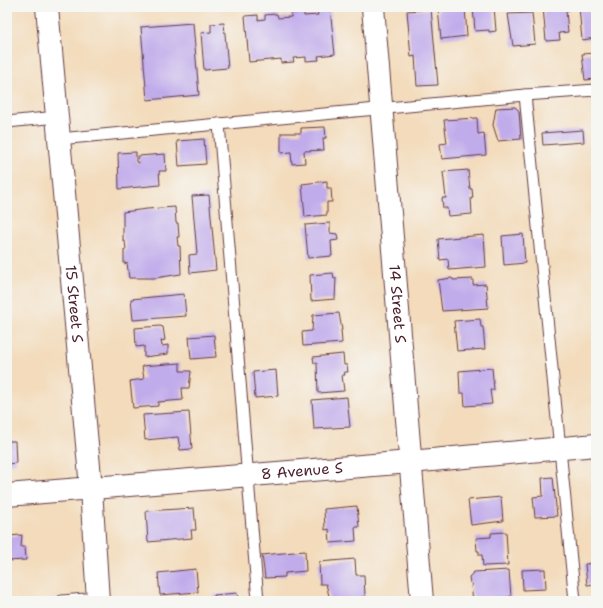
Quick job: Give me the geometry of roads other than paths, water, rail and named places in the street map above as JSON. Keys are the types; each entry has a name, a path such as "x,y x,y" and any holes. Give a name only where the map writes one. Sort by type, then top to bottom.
{"street":[{"name":"15 Street S","path":"47,7 91,488 98,599"},
{"name":"14 Street S","path":"372,7 422,601"},
{"name":"8 Avenue S","path":"7,495 410,462 596,445"}],"lane":[{"path":"59,139 381,108 596,90"},
{"path":"525,95 575,601"},
{"path":"7,122 57,117"},
{"path":"219,124 258,601"},
{"path":"62,601 98,599"}]}
